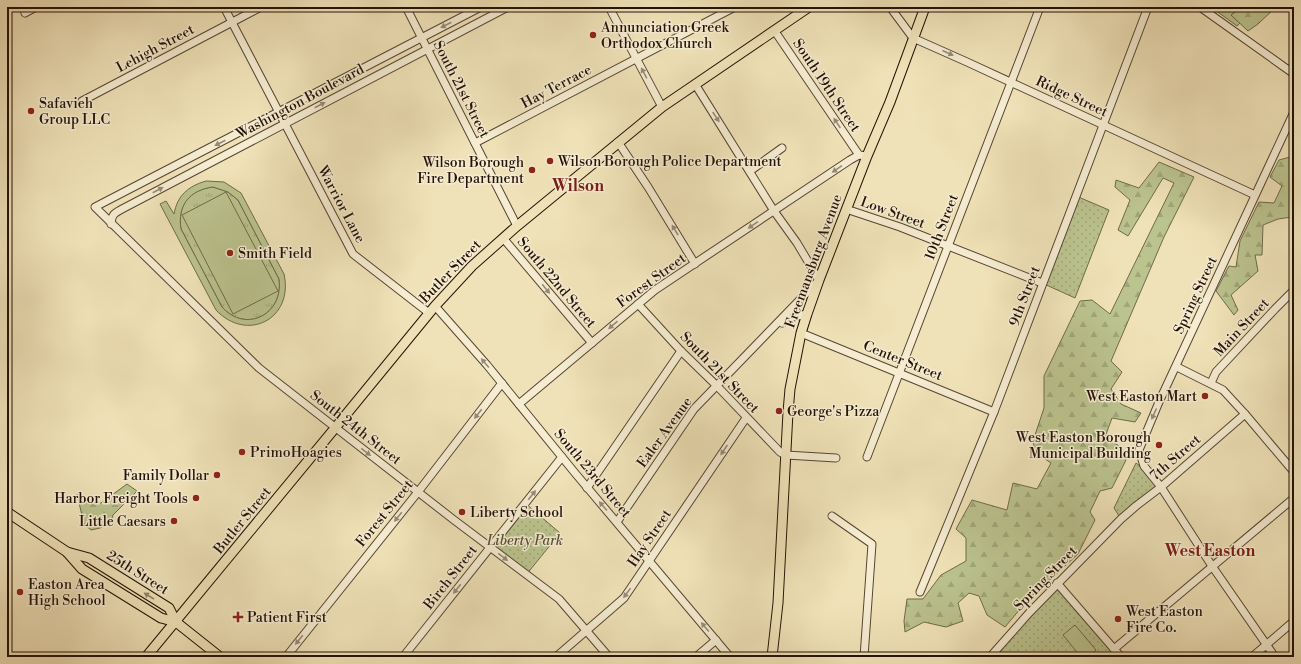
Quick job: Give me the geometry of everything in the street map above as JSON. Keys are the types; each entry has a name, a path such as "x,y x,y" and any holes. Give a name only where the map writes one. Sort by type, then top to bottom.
{"main road":[{"name":"Butler Street","path":"146,657 429,313 472,266 517,226 662,107 809,7"},
{"name":"Freemansburg Avenue","path":"772,657 778,603 790,389 802,333 807,314 846,209 863,155 890,102 912,38 925,7"},
{"name":"25th Street","path":"7,512 67,552 82,569 161,618 176,622"},
{"name":"25th Street","path":"67,552 88,558 169,608 176,622"},
{"path":"176,622 220,657"}],"street":[{"path":"25,13 36,7"},
{"path":"224,7 285,124"},
{"name":"Lehigh Street","path":"82,101 261,7"},
{"name":"South 21st Street","path":"406,7 517,226"},
{"name":"Washington Boulevard","path":"95,208 481,7"},
{"name":"Washington Boulevard","path":"111,224 111,217 114,213 508,7"},
{"path":"609,7 662,107"},
{"name":"Hay Terrace","path":"475,143 735,7"},
{"path":"890,7 912,38"},
{"name":"10th Street","path":"867,457 1040,7"},
{"name":"9th Street","path":"920,592 994,412 1148,7"},
{"path":"1200,7 1294,74"},
{"name":"South 19th Street","path":"774,30 863,155"},
{"name":"Ridge Street","path":"912,38 1011,82 1255,196"},
{"path":"695,84 819,280"},
{"name":"Spring Street","path":"1161,487 1144,466 1139,450 1294,112"},
{"name":"Warrior Lane","path":"285,124 353,254 429,313"},
{"path":"618,142 648,187 695,264"},
{"path":"750,171 782,148"},
{"name":"Forest Street","path":"519,404 655,290 808,188 863,155"},
{"name":"South 24th Street","path":"95,208 259,368 490,548 559,599 609,657"},
{"name":"Low Street","path":"846,209 900,227 1042,283"},
{"name":"South 22nd Street","path":"503,238 592,343"},
{"name":"Ealer Avenue","path":"617,522 694,409 819,280"},
{"name":"Main Street","path":"1211,383 1216,372 1294,290"},
{"name":"South 21st Street","path":"638,304 746,418 780,452 786,455"},
{"name":"South 23rd Street","path":"435,306 502,383 587,488 730,657"},
{"name":"Ealer Avenue","path":"773,328 793,317 807,314"},
{"name":"Center Street","path":"802,333 994,412"},
{"path":"587,488 681,351"},
{"path":"1177,367 1223,390 1294,472"},
{"name":"Forest Street","path":"286,657 418,492 502,383"},
{"name":"7th Street","path":"1121,519 1161,487 1245,414"},
{"name":"Hay Street","path":"556,657 624,598 746,418"},
{"path":"786,455 836,458"},
{"name":"Birch Street","path":"403,657 562,457"},
{"path":"1161,487 1212,566 1275,657"},
{"path":"1114,650 1294,498"},
{"path":"832,516 872,544 864,657"},
{"name":"Spring Street","path":"990,657 1028,613 1121,519"},
{"path":"1058,583 1120,657"},
{"path":"1252,657 1294,621"},
{"path":"696,657 716,640"}],"green space":[{"path":"1211,7 1242,7 1231,15 1240,23 1237,26"},
{"path":"1242,7 1276,7 1248,31 1231,15"},
{"path":"1294,156 1294,215 1292,217 1278,219 1263,225 1262,255 1255,255 1258,271 1231,295 1238,310 1234,315 1216,291 1229,266 1236,267 1240,241 1259,202 1274,203 1282,186 1270,177 1279,160"},
{"path":"1159,162 1194,177 1164,237 1111,361 1122,372 1111,389 1121,404 1141,413 1135,422 1112,418 1105,437 1119,446 1126,460 1112,488 1100,491 1090,512 1095,520 1078,554 1026,602 1005,627 987,615 979,596 969,593 958,603 963,621 946,627 924,622 905,632 904,621 907,599 923,599 941,575 966,561 966,538 956,529 972,500 1007,510 1013,483 1037,489 1051,463 1035,452 1033,441 1044,408 1044,376 1080,301 1092,300 1110,314 1174,183 1163,178 1128,236 1118,230 1130,200 1115,187 1116,180 1139,188"},
{"path":"206,181 224,182 241,193 284,274 285,290 282,303 275,314 265,321 254,325 241,325 228,320 216,310 160,204 166,201 174,214 175,208 184,193","holes":["213,187 228,192 238,200 279,279 279,291 276,302 261,316 252,319 242,319 232,315 222,307 181,229 180,220 183,206 192,195 198,191"]},
{"name":"Smith Field","path":"213,187 228,192 238,200 279,279 279,291 276,302 261,316 252,319 242,319 232,315 222,307 181,229 181,213 186,200 197,191"},
{"name":"Smith Field","path":"226,192 278,291 233,314 182,215"},
{"path":"1076,196 1109,210 1075,298 1042,283"},
{"path":"1136,463 1151,474 1161,487 1121,519 1114,508"},
{"path":"127,484 137,491 113,515 111,522 100,528 91,530 84,524 77,494 89,503 101,503"},
{"name":"Liberty Park","path":"525,503 560,533 526,575 490,548"},
{"path":"1057,583 1120,657 990,657"},
{"path":"1075,625 1096,650 1088,657 1081,657 1063,635"}],"place":[{"name":"Annunciation Greek Orthodox Church","path":"593,35"},
{"name":"Safavieh Group LLC","path":"31,111"},
{"name":"Wilson Borough Police Department","path":"550,161"},
{"name":"Wilson Borough Fire Department","path":"532,170"},
{"name":"Smith Field","path":"230,253"},
{"name":"West Easton Mart","path":"1205,396"},
{"name":"George's Pizza","path":"779,411"},
{"name":"West Easton Borough Municipal Building","path":"1159,445"},
{"name":"PrimoHoagies","path":"242,452"},
{"name":"Family Dollar","path":"217,475"},
{"name":"Harbor Freight Tools","path":"196,498"},
{"name":"Liberty School","path":"462,512"},
{"name":"Little Caesars","path":"174,521"},
{"name":"Easton Area High School","path":"20,592"},
{"name":"Patient First","path":"238,617"},
{"name":"West Easton Fire Co.","path":"1118,619"}],"district":[{"name":"Wilson","path":"578,185"},
{"name":"West Easton","path":"1210,550"}]}
